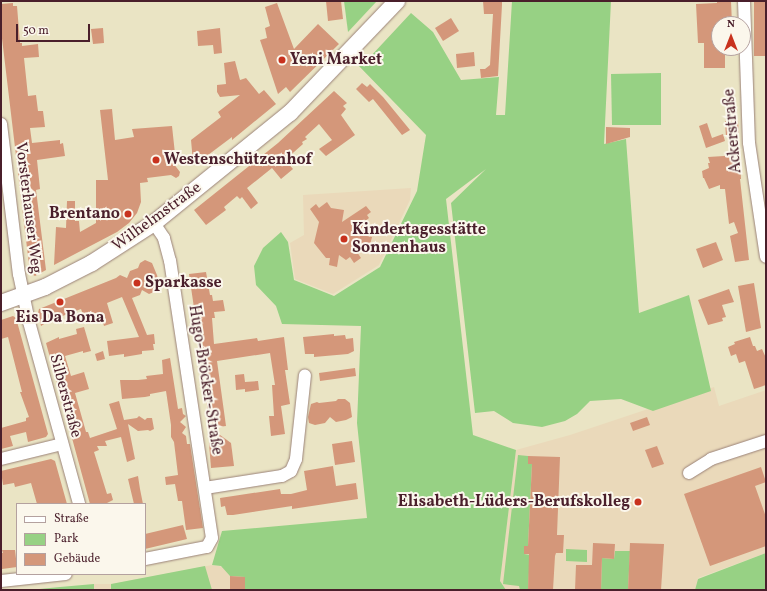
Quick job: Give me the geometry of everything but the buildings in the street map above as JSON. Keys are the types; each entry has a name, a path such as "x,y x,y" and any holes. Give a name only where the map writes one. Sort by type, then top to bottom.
{"main road":[{"name":"Wilhelmstraße","path":"1,303 24,296 106,255 154,223 290,113 397,1"}],"street":[{"name":"Ackerstraße","path":"744,1 749,143 766,257"},
{"name":"Vorsterhauser Weg","path":"1,124 3,155 24,296"},
{"name":"Hugo-Bröcker-Straße","path":"146,559 202,548 209,545 212,538 170,261 164,238 154,223"},
{"name":"Silberstraße","path":"24,296 28,322 79,503"},
{"path":"205,488 282,476 291,471 296,459 305,375"},
{"path":"690,473 711,460 766,441"},
{"path":"1,459 62,444"},
{"path":"1,581 57,575"}],"shaded area":[{"name":"Kindertagesstätte Sonnenhaus","path":"411,188 410,200 379,265 333,294 295,279 290,243 304,235 303,195"},
{"name":"Elisabeth-Lüders-Berufskolleg","path":"714,387 719,406 766,390 766,553 698,578 695,590 506,590 500,581 516,450 570,435"},
{"path":"212,565 268,574 269,590 94,590 94,584 112,584"}],"green space":[{"path":"344,1 377,1 348,32"},
{"path":"512,1 611,1 604,144 626,139 639,313 689,295 711,391 653,411 621,399 590,401 577,414 565,421 542,427 513,423 494,411 475,413 451,203 486,169 446,199 473,435 516,450 500,581 506,590 245,590 245,577 230,576 221,566 212,565 222,531 367,518 357,423 361,326 282,324 276,306 256,285 254,266 263,248 281,232 288,242 294,280 334,296 380,267 417,191 426,135 357,64 370,57 411,13 433,32 461,80 499,77 496,115 505,115"},
{"path":"661,73 661,125 612,125 611,74"},
{"path":"518,455 528,456 528,464 532,464 528,546 524,554 530,555 528,590 520,590 519,586 503,584"},
{"path":"566,549 587,550 587,562 566,561"},
{"path":"615,551 630,551 628,590 601,590 602,558 614,559"},
{"path":"766,553 766,590 695,590 698,579"},
{"path":"205,566 212,590 111,590 111,584"},
{"path":"94,584 94,590 29,590 60,587"}],"place":[{"name":"Yeni Market","path":"282,60"},
{"name":"Westenschützenhof","path":"156,160"},
{"name":"Brentano","path":"128,214"},
{"name":"Kindertagesstätte Sonnenhaus","path":"344,239"},
{"name":"Sparkasse","path":"137,283"},
{"name":"Eis Da Bona","path":"60,302"},
{"name":"Elisabeth-Lüders-Berufskolleg","path":"638,502"}]}
